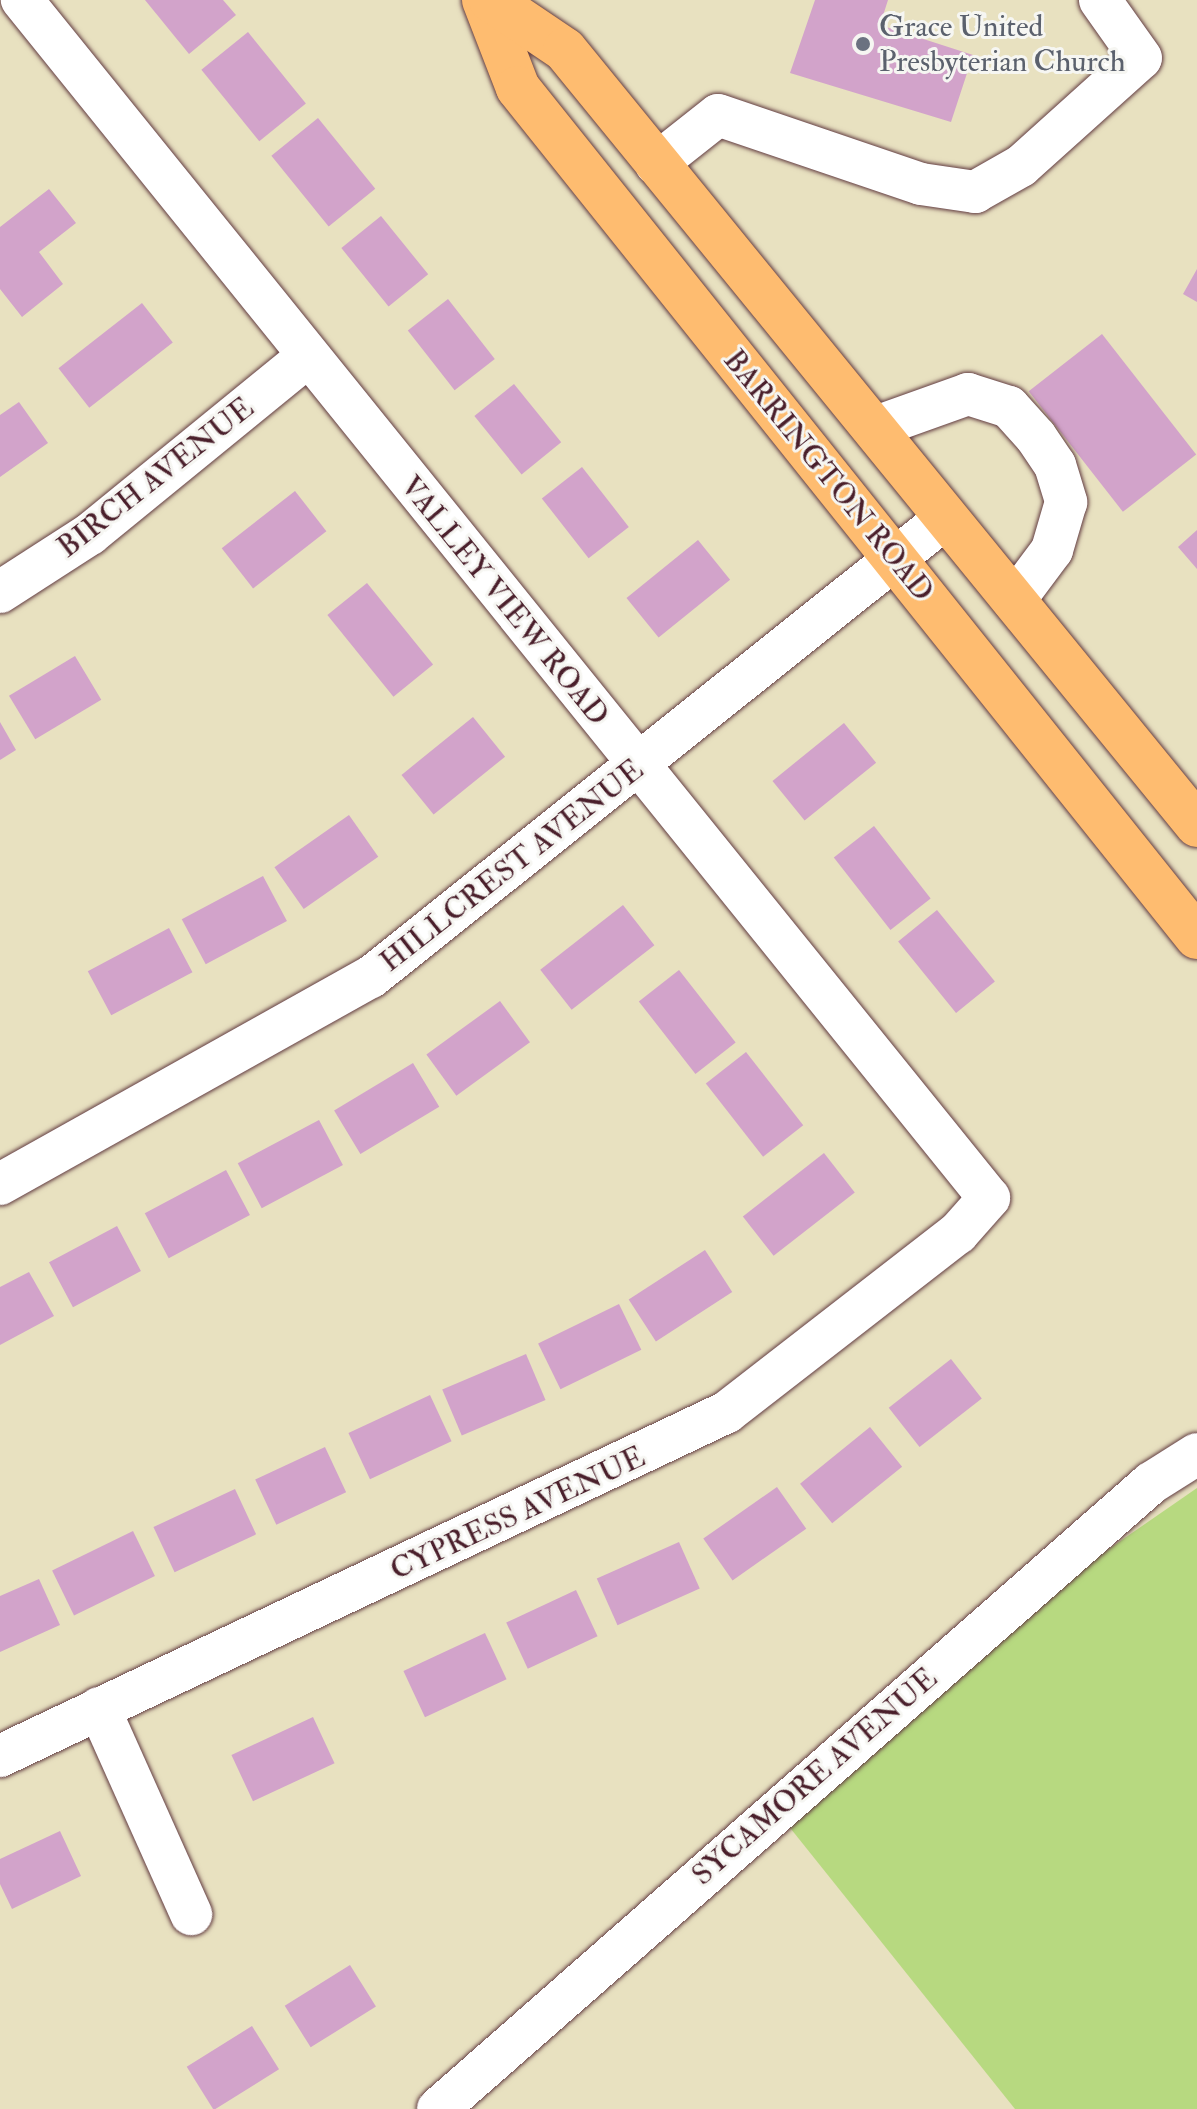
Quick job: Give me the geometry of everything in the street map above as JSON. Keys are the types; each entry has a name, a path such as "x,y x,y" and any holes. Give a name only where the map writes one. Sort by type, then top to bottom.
{"main road":[{"name":"BARRINGTON ROAD","path":"484,0 518,88 1197,937"},
{"path":"491,0 565,50 1197,825"}],"street":[{"name":"VALLEY VIEW ROAD","path":"22,0 307,357 989,1198"},
{"path":"656,164 718,115 921,184 975,192 1021,166 1141,58 1100,0"},
{"name":"BIRCH AVENUE","path":"0,592 90,534 307,357"},
{"path":"873,428 968,394 1009,407 1036,437 1055,465 1066,502 1052,550 1014,601"},
{"name":"HILLCREST AVENUE","path":"0,1184 371,977 898,563 946,518"},
{"name":"CYPRESS AVENUE","path":"0,1756 727,1412 958,1233 989,1198"},
{"name":"SYCAMORE AVENUE","path":"438,2109 1151,1483 1197,1454"},
{"path":"99,1708 191,1914"}],"green space":[{"path":"1197,1488 1197,2109 1015,2109 787,1824 1077,1571"}],"building":[{"path":"145,0 223,0 236,15 189,54"},
{"path":"815,0 888,0 880,25 973,55 951,122 790,73"},
{"path":"248,32 306,103 259,141 201,70"},
{"path":"318,118 375,189 329,226 271,156"},
{"path":"49,189 76,223 39,252 63,284 22,317 0,289 0,227"},
{"path":"381,216 428,274 389,306 341,248"},
{"path":"1197,269 1197,302 1183,294"},
{"path":"448,299 495,359 455,390 408,330"},
{"path":"142,303 173,342 89,408 58,368"},
{"path":"1102,334 1196,455 1123,512 1029,391"},
{"path":"514,384 561,442 522,474 474,416"},
{"path":"19,402 48,443 0,477 0,415"},
{"path":"582,467 629,527 589,558 542,498"},
{"path":"295,491 326,531 253,588 222,548"},
{"path":"1197,530 1197,569 1178,547"},
{"path":"698,540 730,580 659,638 627,598"},
{"path":"367,583 433,665 393,697 327,615"},
{"path":"75,656 101,700 35,739 9,696"},
{"path":"473,717 505,757 434,815 402,775"},
{"path":"0,722 16,750 0,760"},
{"path":"844,723 876,763 805,821 773,781"},
{"path":"349,815 378,857 304,909 274,867"},
{"path":"874,826 931,898 890,930 834,857"},
{"path":"263,876 287,921 206,964 182,919"},
{"path":"623,905 654,945 572,1010 540,970"},
{"path":"937,910 995,981 956,1013 898,941"},
{"path":"169,928 192,972 111,1015 88,971"},
{"path":"679,970 736,1042 695,1074 639,1001"},
{"path":"500,1001 530,1042 456,1096 426,1054"},
{"path":"746,1052 803,1125 763,1157 706,1083"},
{"path":"413,1063 439,1107 360,1154 334,1110"},
{"path":"319,1120 343,1165 262,1208 238,1163"},
{"path":"824,1153 855,1192 774,1256 743,1216"},
{"path":"226,1170 250,1215 169,1258 145,1213"},
{"path":"117,1226 141,1271 73,1307 49,1262"},
{"path":"705,1250 732,1292 656,1341 629,1300"},
{"path":"29,1272 54,1316 0,1345 0,1287"},
{"path":"619,1304 641,1350 560,1389 538,1343"},
{"path":"526,1354 546,1400 462,1436 442,1390"},
{"path":"951,1359 982,1398 920,1447 889,1408"},
{"path":"430,1395 452,1441 370,1479 348,1433"},
{"path":"870,1427 902,1467 832,1523 800,1484"},
{"path":"325,1447 346,1492 276,1525 255,1480"},
{"path":"777,1487 806,1529 733,1580 703,1539"},
{"path":"235,1489 256,1534 175,1572 153,1527"},
{"path":"133,1531 155,1576 74,1615 52,1570"},
{"path":"679,1542 700,1589 618,1625 597,1579"},
{"path":"39,1579 60,1625 0,1652 0,1596"},
{"path":"576,1590 598,1636 528,1669 506,1623"},
{"path":"485,1633 507,1679 425,1717 403,1671"},
{"path":"313,1717 335,1763 253,1801 231,1755"},
{"path":"60,1831 81,1876 12,1909 0,1884 0,1859"},
{"path":"350,1965 376,2007 311,2047 285,2006"},
{"path":"252,2026 279,2069 213,2109 187,2067"}],"place":[{"name":"Grace United Presbyterian Church","path":"863,44"}]}
